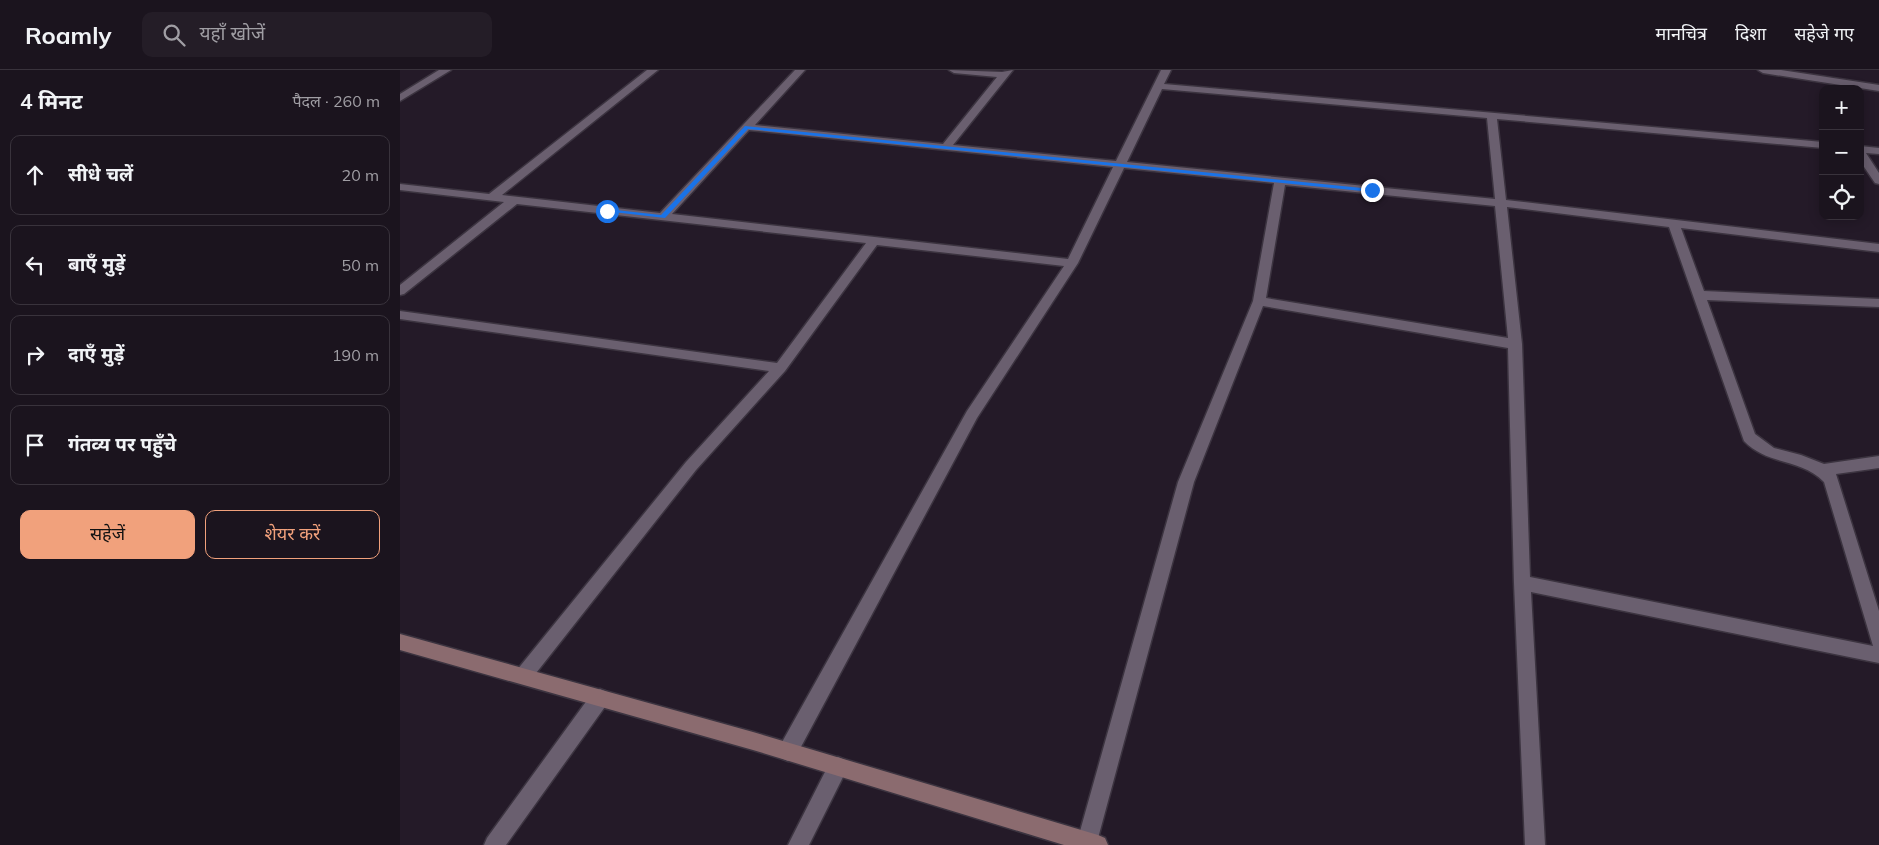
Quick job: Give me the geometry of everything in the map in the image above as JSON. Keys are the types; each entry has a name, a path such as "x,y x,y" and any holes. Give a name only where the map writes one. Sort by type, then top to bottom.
{"street":[{"path":"400,98 446,70"},
{"path":"491,198 653,70"},
{"path":"663,217 800,70"},
{"path":"954,70 1007,72"},
{"path":"788,751 972,416 1072,263 1166,70"},
{"path":"1763,70 1879,88"},
{"path":"946,147 1007,72"},
{"path":"1158,86 1819,146"},
{"path":"1492,116 1515,344 1522,583 1535,845"},
{"path":"747,127 1501,203 1879,248"},
{"path":"1864,150 1879,150"},
{"path":"1864,157 1879,181"},
{"path":"400,642 788,751 1092,843 1186,482 1259,301 1280,181"},
{"path":"401,188 1072,263"},
{"path":"400,291 514,200"},
{"path":"1674,224 1750,437 1755,444 1772,454 1807,461 1824,470 1831,479 1879,640"},
{"path":"523,676 691,466 780,368 874,241"},
{"path":"1698,295 1879,303"},
{"path":"1259,301 1515,344"},
{"path":"400,315 780,368"},
{"path":"1824,470 1879,462"},
{"path":"1522,583 1879,655"},
{"path":"494,845 600,698"},
{"path":"798,845 838,767"}],"route":[{"path":"607,211 663,217 747,127 1372,190"}]}
